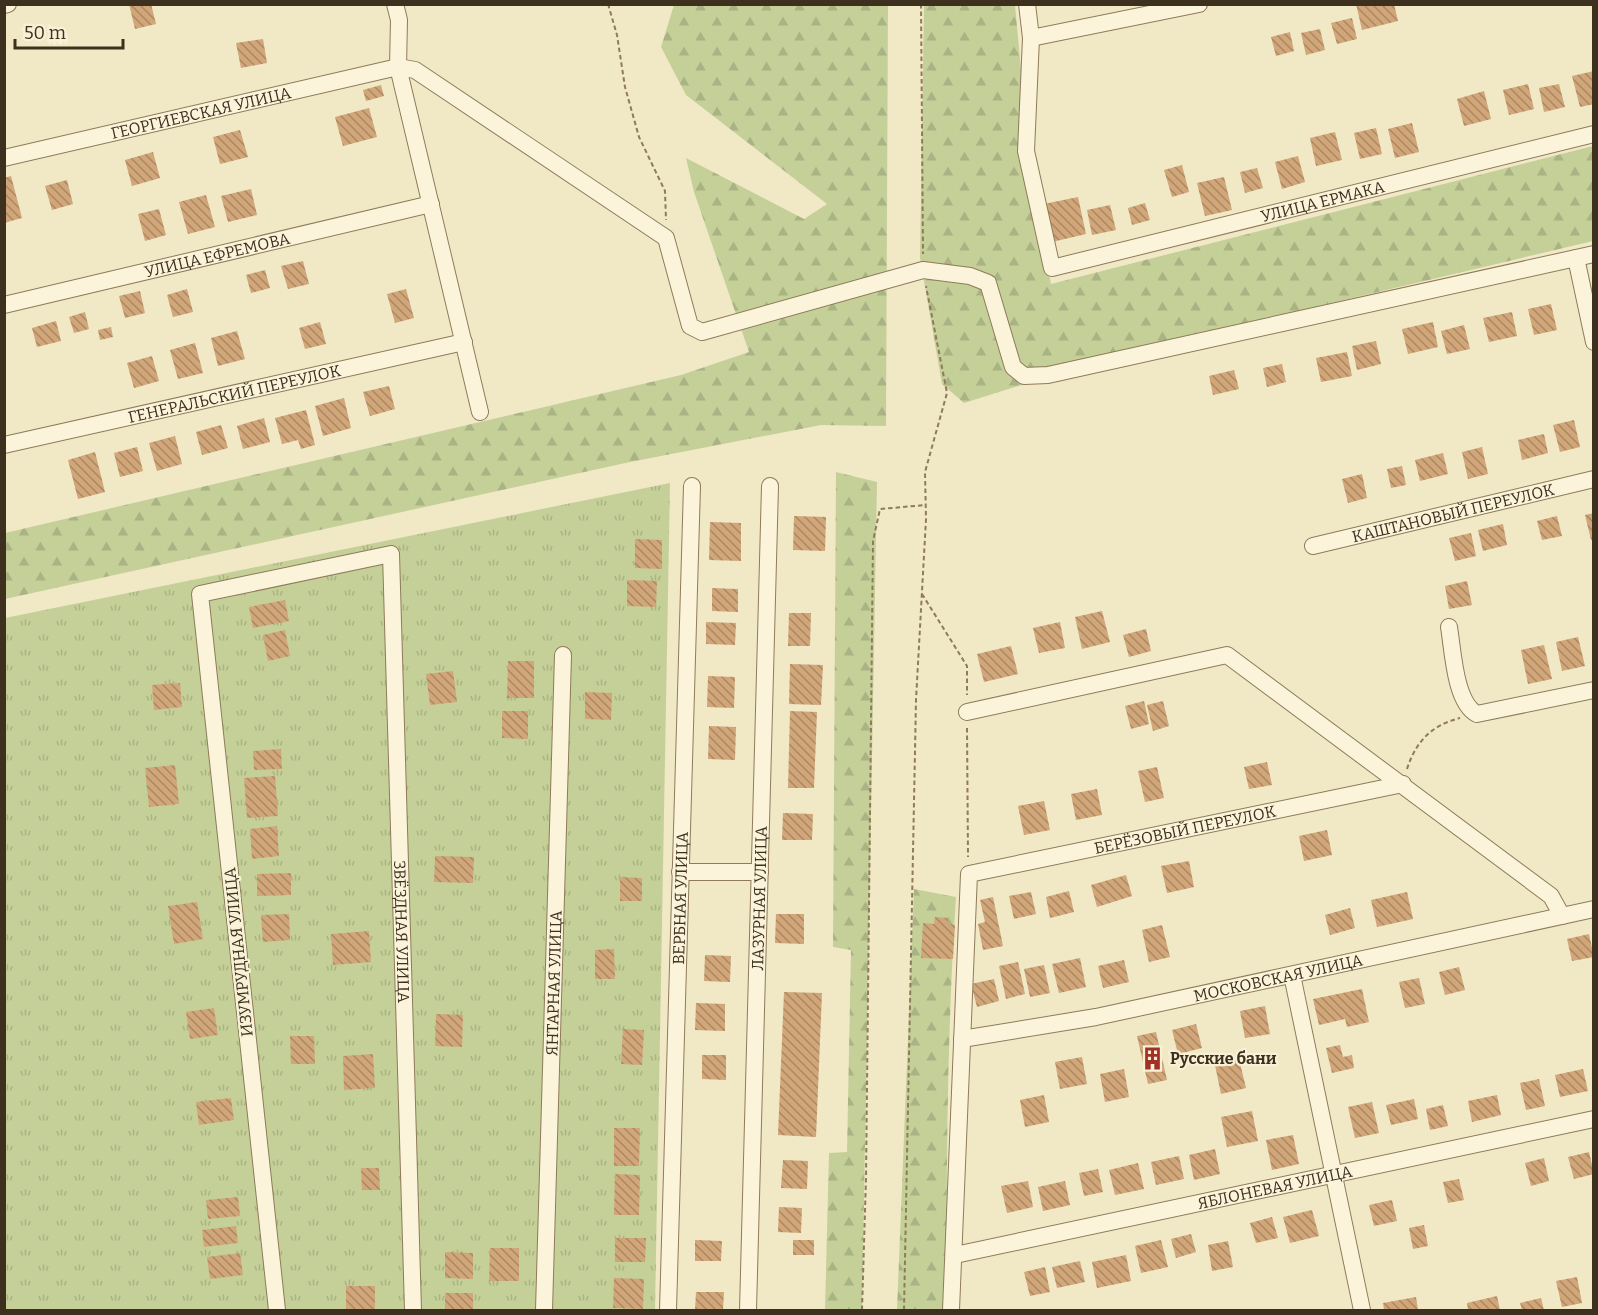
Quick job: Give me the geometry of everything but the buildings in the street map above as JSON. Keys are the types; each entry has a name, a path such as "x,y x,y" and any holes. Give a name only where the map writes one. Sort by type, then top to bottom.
{"street":[{"path":"395,4 399,20 398,67 480,412"},
{"path":"1027,4 1031,38 1198,4"},
{"name":"УЛИЦА ЕРМАКА","path":"1031,38 1026,151 1052,268 1593,134"},
{"path":"398,67 415,70 666,238 690,326 702,332 923,270 970,276 988,283 1013,368 1024,376 1048,375 1593,254"},
{"name":"ГЕОРГИЕВСКАЯ УЛИЦА","path":"4,158 398,67"},
{"name":"УЛИЦА ЕФРЕМОВА","path":"4,305 431,204"},
{"path":"1576,258 1593,342"},
{"name":"ГЕНЕРАЛЬСКИЙ ПЕРЕУЛОК","path":"4,445 464,342"},
{"name":"КАШТАНОВЫЙ ПЕРЕУЛОК","path":"1313,546 1593,479"},
{"name":"ВЕРБНАЯ УЛИЦА","path":"668,1311 692,486"},
{"name":"ЛАЗУРНАЯ УЛИЦА","path":"748,1311 770,486"},
{"name":"ИЗУМРУДНАЯ УЛИЦА","path":"277,1311 200,594 391,554"},
{"name":"ЗВЁЗДНАЯ УЛИЦА","path":"391,554 414,1311"},
{"path":"1449,627 1462,697 1468,709 1477,714 1593,690"},
{"path":"967,712 1227,654 1551,896 1562,916"},
{"name":"ЯНТАРНАЯ УЛИЦА","path":"544,1311 563,655"},
{"name":"БЕРЁЗОВЫЙ ПЕРЕУЛОК","path":"969,874 1403,784"},
{"path":"680,872 760,872"},
{"path":"951,1311 969,874"},
{"name":"МОСКОВСКАЯ УЛИЦА","path":"962,1039 1096,1017 1593,909"},
{"path":"1292,975 1362,1311"},
{"name":"ЯБЛОНЕВАЯ УЛИЦА","path":"955,1255 1335,1176 1593,1119"}],"path":[{"path":"608,4 617,35 625,87 639,137 665,191 666,238"},
{"path":"904,1311 916,712 926,505 925,472 947,393 923,270 921,4"},
{"path":"862,1311 866,1178 873,541 880,509 926,505"},
{"path":"922,594 967,666 969,874"},
{"path":"1403,784 1415,750 1426,733 1444,722 1477,714"}],"green space":[{"path":"674,5 888,5 886,426 821,425 630,462 5,599 5,533 681,375 749,352 694,192 686,158 804,219 827,204 686,95 661,47"},
{"path":"924,5 1015,5 1030,168 1051,284 1593,146 1593,241 1133,350 964,403 942,384 920,258"},
{"path":"836,472 877,482 862,1310 825,1310 829,1153 847,1152 851,950 833,947"},
{"path":"670,483 655,1310 5,1310 5,618"},
{"path":"914,889 956,897 948,1104 947,1310 897,1310"}],"place":[{"name":"Русские бани","path":"1152,1058"}]}
